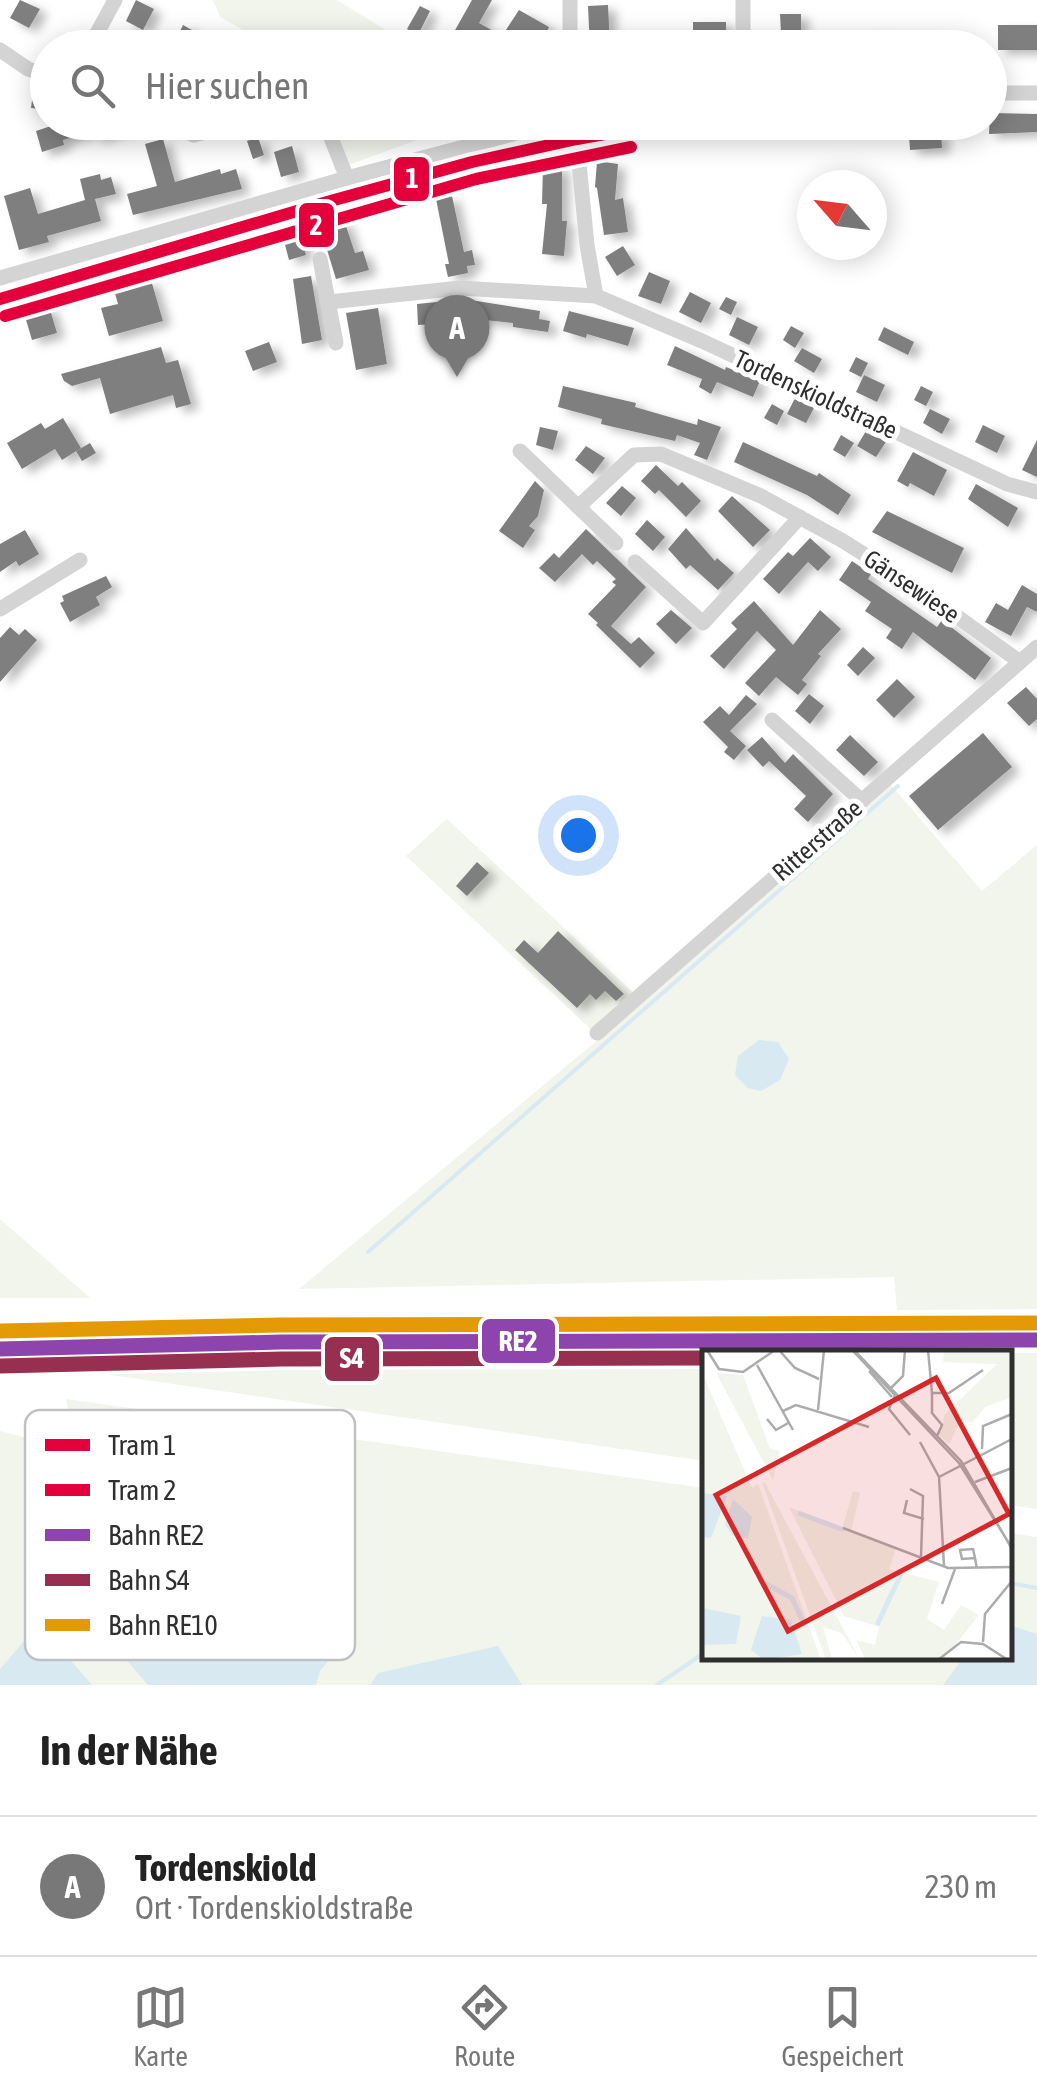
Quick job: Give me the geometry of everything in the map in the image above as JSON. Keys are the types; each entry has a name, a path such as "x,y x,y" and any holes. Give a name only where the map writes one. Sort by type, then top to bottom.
{"street":[{"path":"98,30 115,0"},
{"path":"570,0 570,30"},
{"path":"743,0 743,30"},
{"path":"0,50 30,71"},
{"path":"1007,93 1037,92"},
{"path":"332,140 347,178"},
{"path":"0,278 490,140"},
{"path":"577,140 596,296"},
{"path":"320,259 336,343"},
{"name":"Tordenskioldstraße","path":"329,302 460,288 596,296 702,341 1007,484 1037,492"},
{"path":"520,451 616,544"},
{"name":"Gänsewiese","path":"578,506 634,454 661,454 718,476 800,518 916,587 1020,662"},
{"path":"635,562 703,623 800,518"},
{"path":"0,609 80,560"},
{"name":"Ritterstraße","path":"596,1033 1037,647"},
{"path":"772,720 862,801"}],"shaded area":[{"path":"213,0 337,0 386,30 243,30 220,17"},
{"path":"332,140 417,140 343,167"},
{"path":"887,780 982,891 1037,845 1037,1309 897,1310 894,1277 299,1289 600,1038 406,856 447,819 637,996"},
{"path":"759,1040 778,1042 789,1059 780,1080 761,1091 748,1088 735,1075 738,1056"},
{"path":"0,1219 90,1298 0,1298"},
{"path":"1012,1353 1037,1353 1037,1509 1012,1505"},
{"path":"702,1355 702,1461 70,1369 85,1357"},
{"path":"66,1399 145,1410 68,1410"},
{"path":"0,1431 25,1438 25,1660 355,1660 355,1439 702,1488 702,1660 1012,1660 1012,1533 1037,1537 1037,1685 0,1685"},
{"path":"1012,1628 1037,1634 1037,1685 943,1685 962,1660 1012,1660"},
{"path":"25,1640 25,1660 70,1660 92,1685 0,1685 0,1669"},
{"path":"498,1646 522,1685 370,1685 378,1673"},
{"path":"126,1660 329,1660 316,1685 148,1685"}],"building":[{"path":"20,0 40,9 29,28 10,18"},
{"path":"136,0 154,9 143,30 126,21"},
{"path":"472,0 492,0 479,23 491,30 455,30"},
{"path":"608,5 609,30 589,30 588,6"},
{"path":"420,6 430,11 420,30 407,29"},
{"path":"519,10 549,27 548,30 506,30"},
{"path":"780,14 801,14 801,30 781,30"},
{"path":"693,22 726,22 726,30 693,30"},
{"path":"998,25 1037,25 1037,50 1007,50 1007,30 998,30"},
{"path":"1007,113 1037,114 1037,132 1007,133"},
{"path":"39,140 63,140 64,145 42,152"},
{"path":"163,140 175,182 220,169 221,174 236,169 242,189 133,215 127,194 157,186 145,144"},
{"path":"259,140 264,155 253,159 247,141"},
{"path":"909,140 942,140 942,148 910,150"},
{"path":"292,146 299,172 281,177 274,152"},
{"path":"597,161 618,164 615,200 623,198 628,232 604,235 595,187"},
{"path":"543,166 562,166 562,221 567,221 564,256 542,254 547,204 542,204"},
{"path":"100,174 101,180 111,177 116,194 95,199 101,221 47,236 49,242 19,250 4,196 30,188 38,214 85,200 80,179"},
{"path":"452,196 464,252 472,250 475,265 467,266 468,273 448,277 436,199"},
{"path":"344,220 355,253 363,251 369,270 336,279 320,227"},
{"path":"299,232 306,255 289,260 283,237"},
{"path":"623,246 635,265 617,276 605,257"},
{"path":"649,272 670,281 661,304 638,296"},
{"path":"311,276 322,340 302,344 293,279"},
{"path":"151,280 163,321 109,336 101,308 118,304 114,290"},
{"path":"690,292 711,303 701,323 679,312"},
{"path":"726,297 737,302 731,315 719,309"},
{"path":"470,300 540,311 539,319 550,321 548,332 467,318"},
{"path":"447,301 449,323 418,325 417,304"},
{"path":"49,306 57,333 32,340 24,313"},
{"path":"378,308 387,364 356,370 346,313"},
{"path":"569,311 634,328 628,346 563,331"},
{"path":"737,317 758,327 749,345 729,335"},
{"path":"791,326 804,333 795,348 783,340"},
{"path":"884,327 914,342 908,355 878,340"},
{"path":"269,342 277,362 253,371 245,351"},
{"path":"675,346 725,370 726,367 760,381 753,397 717,382 711,394 699,387 702,379 667,365"},
{"path":"161,347 166,363 178,360 191,404 176,408 173,395 110,414 100,378 72,386 61,374"},
{"path":"802,348 822,359 814,373 794,361"},
{"path":"856,357 868,363 861,377 849,371"},
{"path":"864,375 885,385 877,402 856,392"},
{"path":"563,386 636,403 635,407 697,425 698,419 721,427 707,460 694,455 700,443 677,435 675,441 601,424 602,419 558,407"},
{"path":"921,386 933,392 926,406 914,400"},
{"path":"795,398 814,408 806,423 787,414"},
{"path":"772,404 784,411 777,425 764,418"},
{"path":"930,409 950,419 942,434 923,423"},
{"path":"63,418 81,448 62,460 55,449 22,469 7,443 41,423 45,429"},
{"path":"983,425 1005,436 997,453 975,442"},
{"path":"540,427 558,431 553,450 536,445"},
{"path":"866,431 886,442 876,457 857,446"},
{"path":"841,435 854,443 845,457 833,450"},
{"path":"1037,440 1037,477 1022,470"},
{"path":"743,442 817,476 819,473 851,495 838,515 807,495 734,462"},
{"path":"90,443 96,453 82,461 76,451"},
{"path":"586,446 605,458 593,474 575,460"},
{"path":"913,452 947,470 934,496 910,483 908,487 897,481"},
{"path":"656,465 701,501 686,517 659,490 655,494 641,481"},
{"path":"535,481 544,490 538,516 529,526 535,530 523,548 499,531"},
{"path":"976,484 1018,508 1008,527 968,499"},
{"path":"622,486 636,498 621,516 606,503"},
{"path":"732,496 770,530 753,547 718,511"},
{"path":"887,511 964,548 952,573 872,532"},
{"path":"647,520 665,537 653,551 635,534"},
{"path":"686,528 715,561 717,558 734,573 718,590 690,565 686,569 668,549"},
{"path":"586,529 646,587 611,626 631,644 639,637 655,653 640,668 588,614 616,585 612,582 616,579 597,561 593,565 582,554 555,582 539,568 554,553 559,558"},
{"path":"25,530 39,554 19,566 16,561 0,572 0,544"},
{"path":"810,538 831,557 818,571 808,562 779,594 763,579 788,552 793,556"},
{"path":"852,561 871,574 868,579 937,627 942,620 991,658 975,680 913,632 902,649 886,638 892,629 865,611 871,602 839,580"},
{"path":"106,576 112,587 96,597 100,605 70,622 60,603 64,601 62,596"},
{"path":"1022,585 1037,594 1037,612 1027,607 1011,636 985,622 996,603 1008,610"},
{"path":"754,601 793,645 820,610 841,629 818,654 821,656 802,680 807,684 798,695 776,677 759,696 745,683 776,650 757,631 724,669 710,656 737,629 731,623"},
{"path":"671,610 692,628 676,644 656,624"},
{"path":"10,627 19,635 25,629 37,640 0,682 0,638"},
{"path":"863,647 875,658 858,676 847,665"},
{"path":"897,679 915,697 894,718 876,700"},
{"path":"1026,687 1037,699 1037,719 1029,726 1007,703"},
{"path":"809,694 824,706 810,724 795,711"},
{"path":"746,695 757,704 730,731 746,746 734,760 724,752 728,747 703,722 720,706 729,715"},
{"path":"983,733 1012,767 938,830 909,796"},
{"path":"850,735 878,762 864,776 836,750"},
{"path":"762,737 785,763 793,754 833,794 808,822 794,809 806,796 769,761 763,767 747,750"},
{"path":"477,862 489,873 467,896 456,886"},
{"path":"558,931 624,994 616,1001 605,991 596,1000 590,994 577,1008 515,950 524,940 538,953"}],"waterway":[{"path":"368,1252 898,786"},
{"path":"1012,1583 1037,1588"},
{"path":"657,1685 702,1654"}],"tram line":[{"name":"1","path":"0,299 327,202 472,162 572,140"},
{"name":"2","path":"5,316 476,179 631,147"}],"rail line":[{"name":"RE10","path":"0,1331 281,1325 1037,1323"},
{"name":"RE2","path":"0,1349 281,1342 1037,1340"},
{"name":"S4","path":"0,1366 281,1359 702,1358"}],"place":[{"name":"Tordenskiold","path":"457,377"}]}
